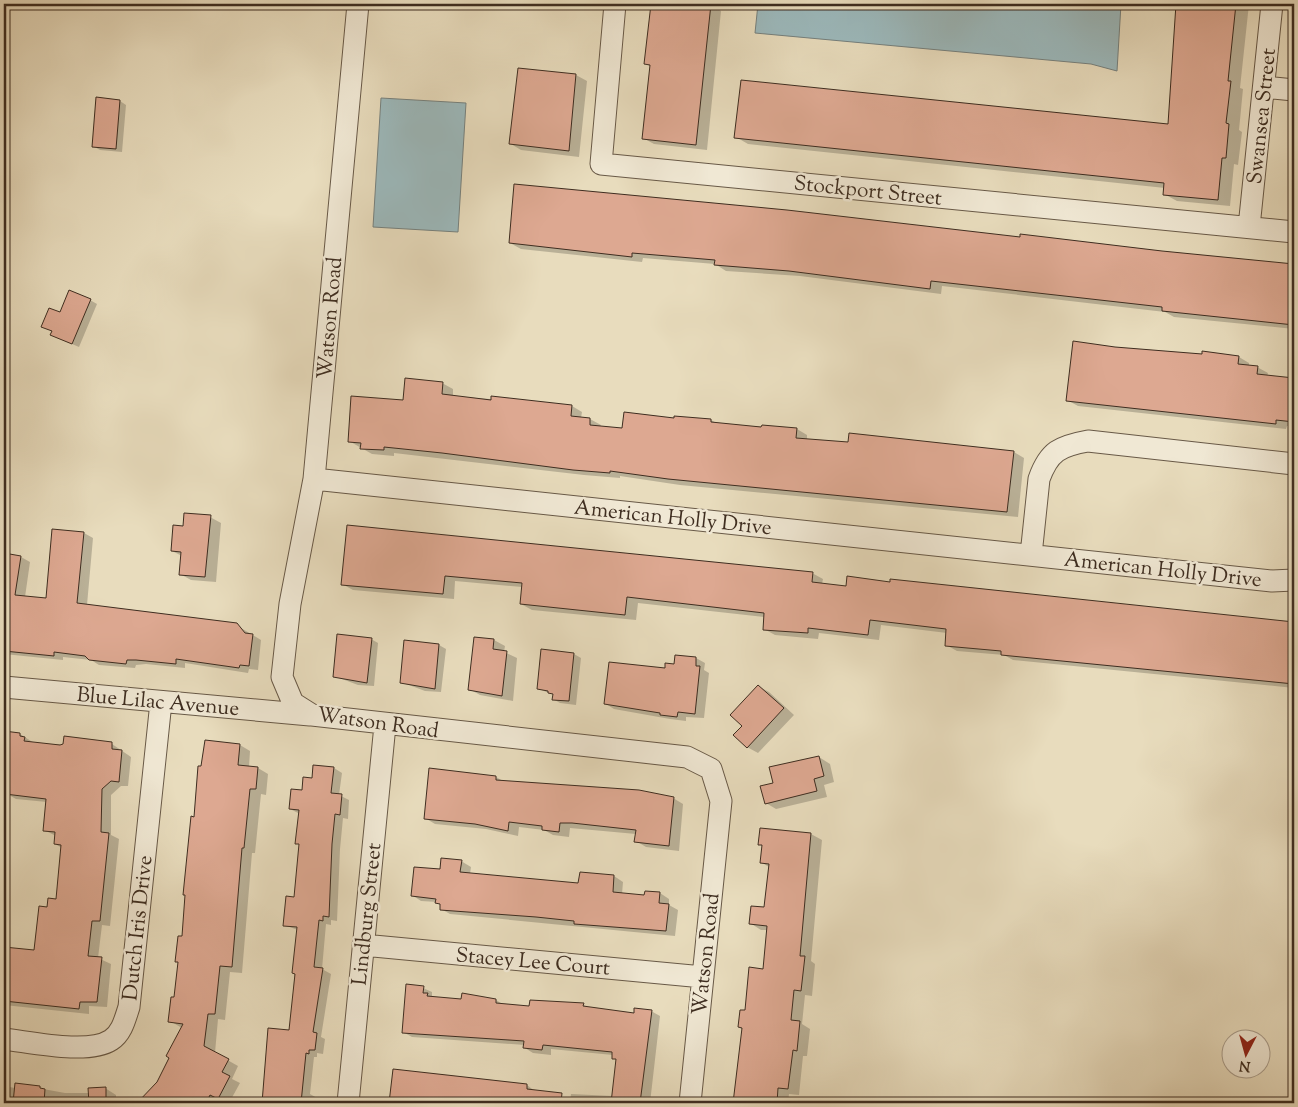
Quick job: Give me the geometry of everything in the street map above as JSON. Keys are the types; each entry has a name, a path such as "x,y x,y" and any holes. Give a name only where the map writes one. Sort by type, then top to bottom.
{"street":[{"name":"Watson Road","path":"358,4 314,479 290,604 282,677 293,703 312,715 385,725 687,758 710,769 721,801 690,1103"},
{"name":"Stockport Street","path":"615,4 601,164 1294,232"},
{"name":"Swansea Street","path":"1249,228 1272,4"},
{"path":"1264,87 1294,90"},
{"path":"1031,555 1039,479 1043,467 1053,452 1068,445 1088,441 1294,464"},
{"name":"American Holly Drive","path":"314,479 1272,581 1294,580"},
{"name":"Blue Lilac Avenue","path":"4,687 312,715"},
{"name":"Dutch Iris Drive","path":"4,1039 96,1047 112,1040 122,1027 129,1007 161,702"},
{"name":"Lindburg Street","path":"348,1103 385,725"},
{"name":"Stacey Lee Court","path":"363,945 703,977"}],"water":[{"path":"758,4 1121,4 1117,71 1091,64 755,33"},
{"path":"381,98 466,103 458,232 373,227"}],"building":[{"path":"651,4 711,4 696,145 642,139 650,65 644,64"},
{"path":"1176,4 1236,4 1228,81 1231,81 1226,123 1229,124 1226,158 1222,158 1218,200 1163,195 1164,183 734,138 741,80 1168,124"},
{"path":"518,68 576,74 569,151 509,144"},
{"path":"96,97 120,100 116,149 92,147"},
{"path":"514,184 787,210 1020,237 1020,234 1294,264 1294,325 1162,311 1162,307 931,281 930,289 789,271 714,265 715,260 632,253 632,257 509,243"},
{"path":"69,290 91,299 72,344 50,335 52,331 41,327 49,308 60,312"},
{"path":"1073,341 1115,347 1202,354 1202,351 1239,356 1238,364 1258,366 1257,374 1294,378 1294,422 1276,420 1276,424 1066,401"},
{"path":"405,378 443,382 442,394 491,400 491,396 572,405 571,416 590,418 590,425 622,428 624,412 674,418 674,416 711,419 711,422 761,427 762,425 797,428 796,438 848,442 849,433 1014,451 1007,512 668,479 610,471 610,473 573,470 384,447 384,450 360,449 361,443 348,442 351,396 403,400"},
{"path":"184,513 211,515 205,577 179,575 181,552 171,551 173,525 183,526"},
{"path":"347,525 813,572 812,582 846,586 847,576 890,582 890,579 1294,622 1294,684 1001,655 1001,651 945,646 946,629 870,620 868,635 808,628 808,633 763,630 764,613 627,597 625,615 520,604 522,583 445,576 443,594 341,585"},
{"path":"52,529 84,532 77,603 237,623 245,633 253,634 249,666 240,665 239,668 176,659 176,664 127,660 126,664 89,660 85,656 54,652 54,656 4,651 4,553 21,556 15,595 46,598"},
{"path":"337,634 372,638 367,683 333,677"},
{"path":"474,637 494,639 493,649 507,651 502,696 468,690"},
{"path":"404,640 439,644 435,689 400,683"},
{"path":"541,649 574,653 569,701 552,700 553,694 537,689"},
{"path":"675,655 696,657 696,666 700,666 695,714 678,712 677,717 604,704 609,662 665,668 665,663 674,664"},
{"path":"758,685 784,708 747,748 733,735 742,726 730,715"},
{"path":"4,731 20,733 20,736 25,737 24,741 60,745 63,744 64,736 112,742 112,749 122,750 119,782 111,781 102,789 101,832 109,833 100,921 92,921 88,956 102,957 97,1002 80,1002 79,1009 4,1001 4,947 34,950 39,906 47,907 48,898 56,899 61,845 54,844 55,832 43,831 46,799 5,794"},
{"path":"205,740 240,744 238,765 258,767 256,789 250,789 244,848 242,848 232,967 220,966 215,1014 208,1014 204,1046 229,1059 222,1072 230,1076 218,1099 210,1095 206,1103 137,1103 157,1082 169,1058 166,1056 183,1024 168,1022 171,997 174,997 178,962 175,962 178,936 182,936 185,895 183,895 191,816 194,817 198,766 201,766"},
{"path":"819,756 824,776 814,779 817,791 765,804 760,786 773,783 769,767"},
{"path":"313,765 334,767 331,793 342,794 340,815 335,814 329,917 323,916 323,921 319,920 314,967 323,968 313,1032 317,1033 315,1050 309,1050 309,1054 306,1053 301,1103 262,1103 268,1028 289,1030 295,974 292,973 297,927 283,926 286,896 294,897 299,844 295,844 299,810 289,809 291,789 302,790 303,777 312,778"},
{"path":"429,768 496,776 496,780 639,790 674,797 669,846 634,842 636,830 560,823 559,832 542,830 542,826 509,822 508,831 475,824 424,819"},
{"path":"760,828 811,833 800,956 805,956 801,991 794,990 791,1020 800,1021 797,1051 793,1050 788,1089 778,1088 777,1103 733,1103 742,1028 738,1027 740,1010 745,1010 749,967 763,969 767,926 749,924 751,906 764,907 769,864 760,863 762,845 758,845"},
{"path":"441,858 462,860 460,872 578,883 580,872 614,875 613,892 644,895 645,891 660,892 659,903 669,904 666,931 574,924 574,921 536,917 440,910 440,904 435,903 436,899 411,896 414,867 440,869"},
{"path":"406,984 424,986 423,993 428,993 427,996 461,999 462,993 496,999 496,1003 529,1006 530,1000 584,1003 583,1006 634,1013 634,1008 652,1010 640,1103 611,1103 616,1059 612,1059 612,1052 543,1045 542,1050 523,1048 524,1041 402,1033"},
{"path":"393,1069 527,1084 527,1089 562,1093 561,1103 389,1103"},
{"path":"15,1083 40,1086 40,1088 45,1089 44,1103 13,1103"},
{"path":"106,1087 106,1103 89,1103 88,1088"}]}
